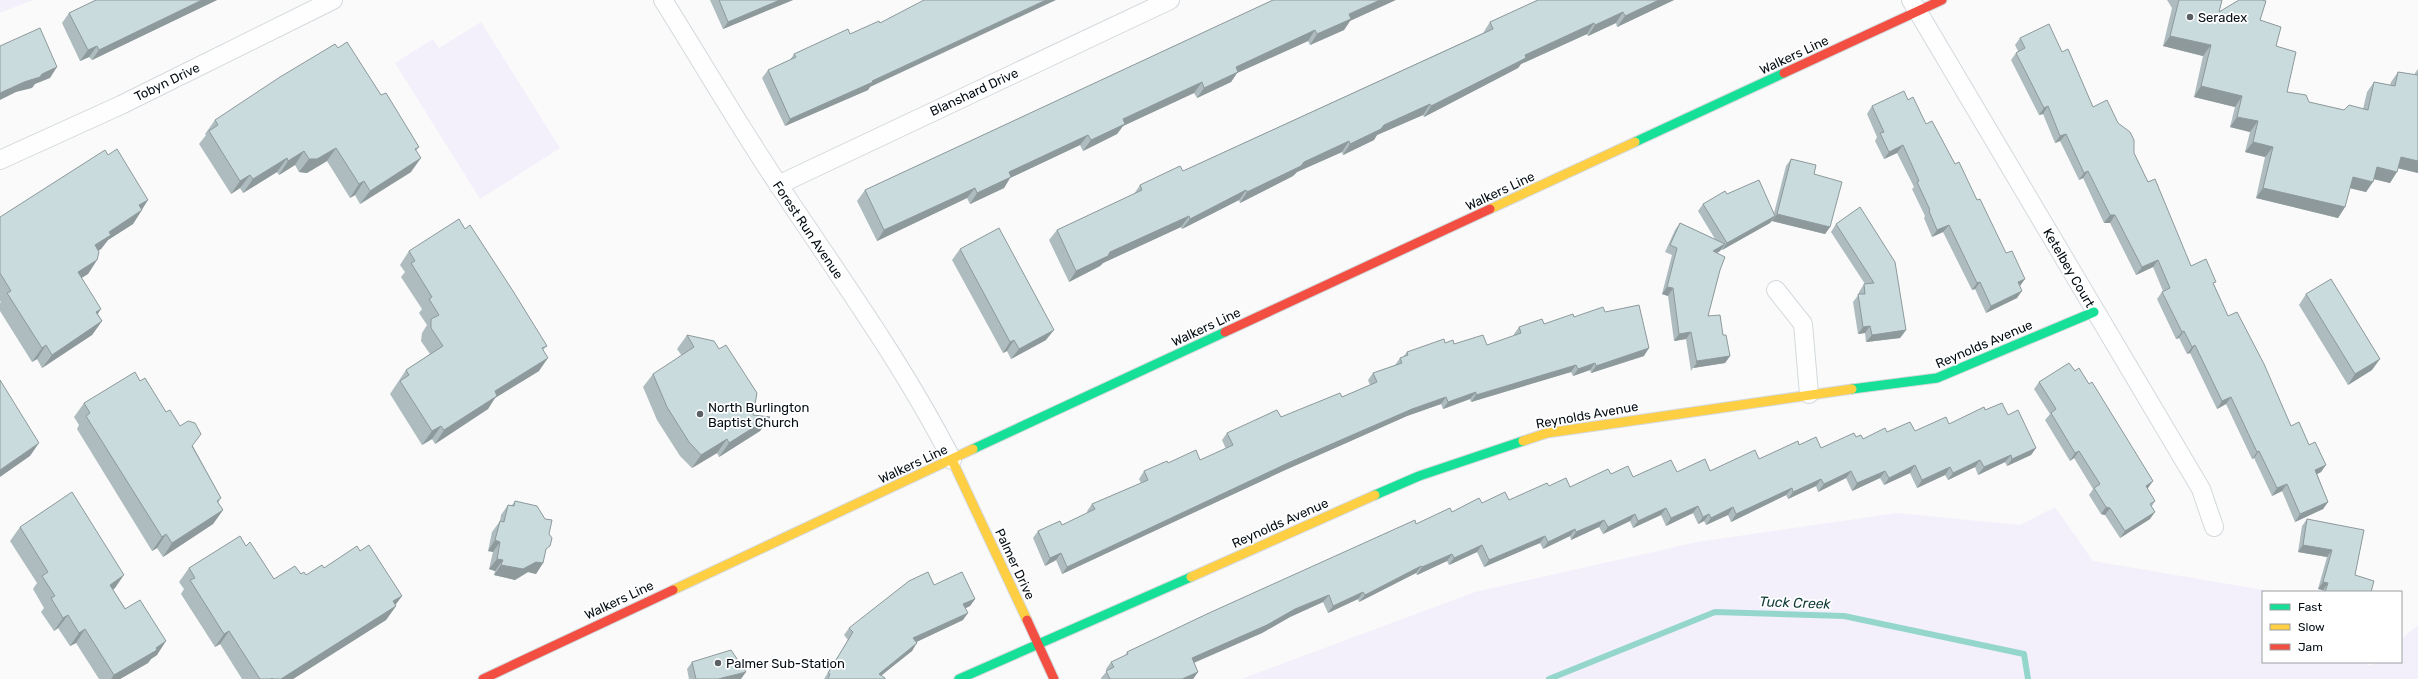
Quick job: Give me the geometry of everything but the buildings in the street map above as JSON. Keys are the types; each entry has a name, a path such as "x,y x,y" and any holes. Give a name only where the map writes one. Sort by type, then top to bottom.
{"main road":[{"name":"Walkers Line","path":"483,679 952,460 1915,6 1942,0"},
{"name":"Reynolds Avenue","path":"958,679 1418,476 1547,433 1809,394 1937,378 2094,312"},
{"name":"Palmer Drive","path":"952,460 1054,679"}],"street":[{"name":"Tobyn Drive","path":"0,160 128,101 333,0"},
{"name":"Forest Run Avenue","path":"663,0 778,185 874,327 933,422 952,460"},
{"name":"Blanshard Drive","path":"778,185 1170,0"},
{"name":"Ketelbey Court","path":"1915,6 2094,312 2201,489 2214,527"},
{"path":"1776,290 1803,324 1809,394"}],"shaded area":[{"path":"0,0 33,0 0,13"},
{"path":"481,22 560,148 480,199 395,63 433,39 439,48"},
{"path":"2055,507 2093,561 2270,591 2262,591 2262,663 2366,663 2370,666 2374,663 2402,663 2402,638 2418,625 2418,679 1241,679 1475,592 1697,542 1897,513 2020,525"}],"waterway":[{"name":"Tuck Creek","path":"1549,679 1715,612 1844,616 2024,654 2028,679"}],"traffic: fast":[{"path":"1635,142 1784,73"},
{"path":"1852,389 1937,378 2094,312"},
{"path":"973,449 1225,332"},
{"path":"1375,495 1419,476 1523,441"},
{"path":"959,679 1191,577"}],"traffic: slow":[{"path":"1490,209 1635,142"},
{"path":"1523,441 1547,433 1852,389"},
{"path":"673,590 973,449"},
{"path":"952,460 1027,620"},
{"path":"1191,577 1375,495"}],"traffic: jam":[{"path":"1784,73 1942,0"},
{"path":"1225,332 1490,209"},
{"path":"483,679 673,590"},
{"path":"1027,620 1054,679"}],"place":[{"name":"Seradex","path":"2190,17"},
{"name":"North Burlington Baptist Church","path":"700,414"},
{"name":"Palmer Sub-Station","path":"718,663"}]}
